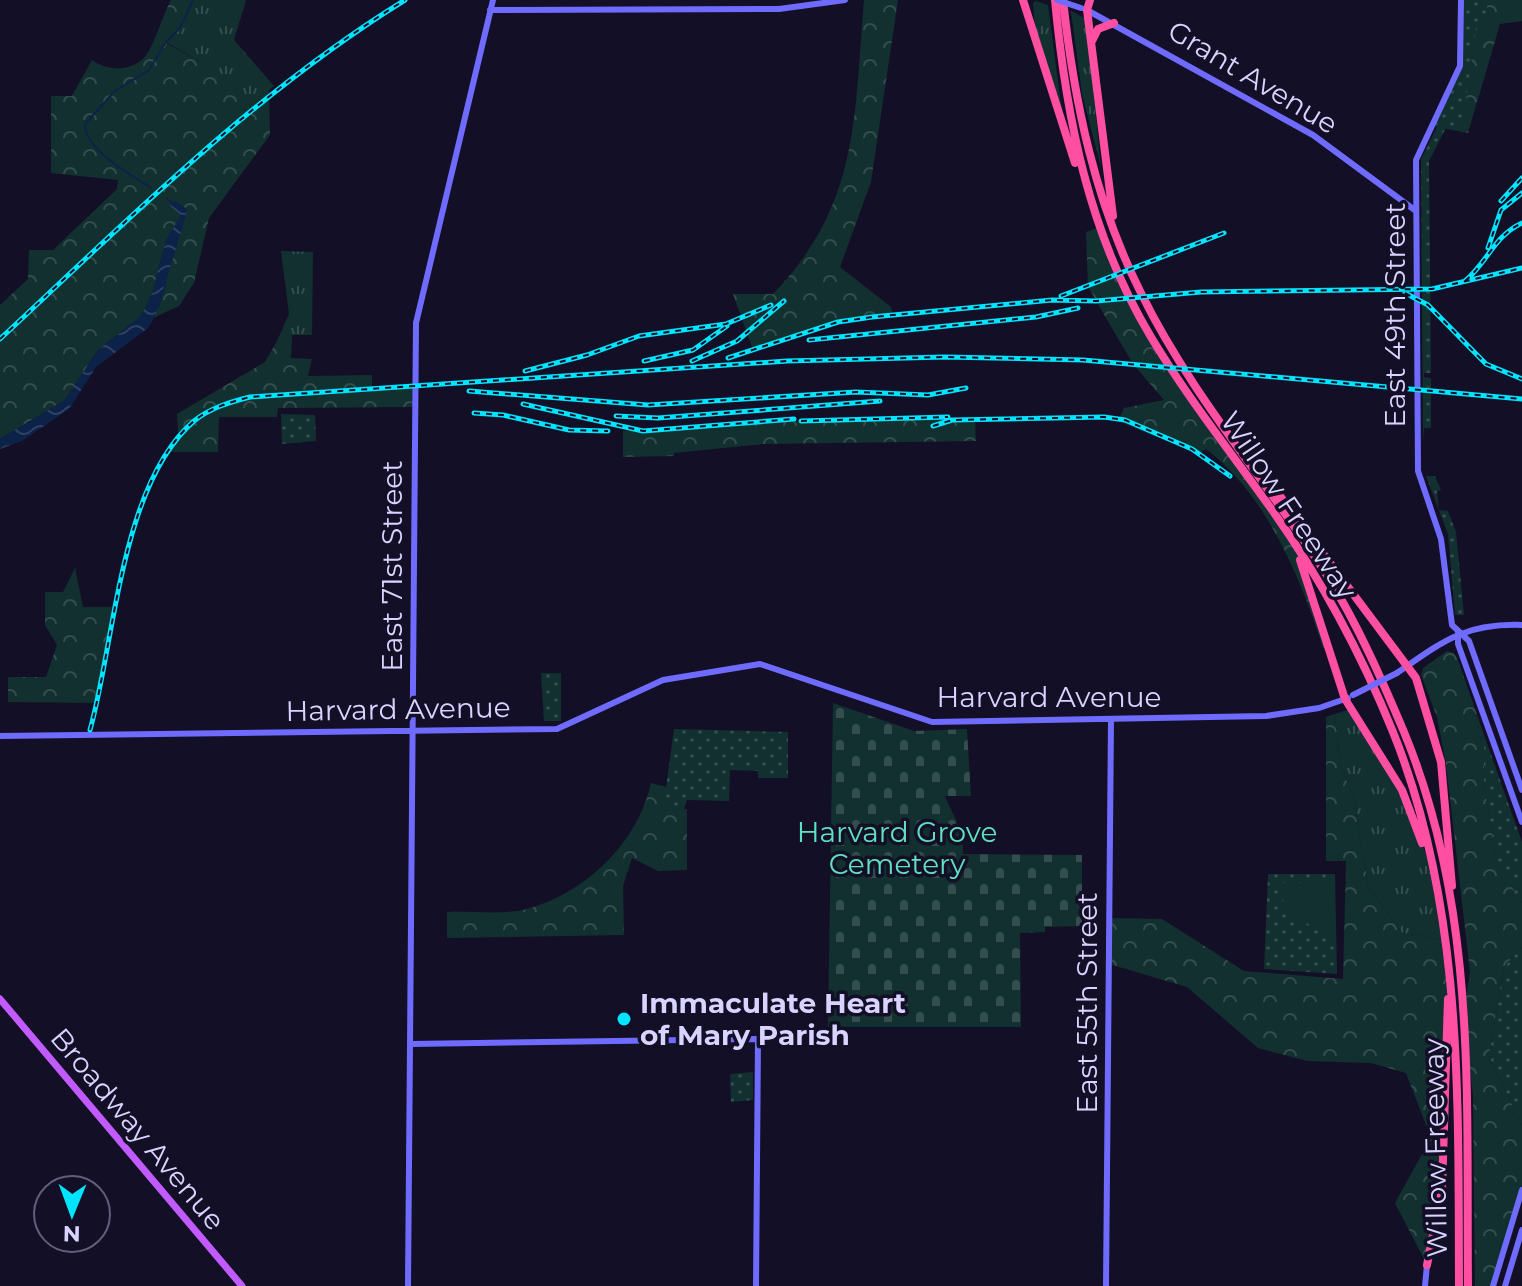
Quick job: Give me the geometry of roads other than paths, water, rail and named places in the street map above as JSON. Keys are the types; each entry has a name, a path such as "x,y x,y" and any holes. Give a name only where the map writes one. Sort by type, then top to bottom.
{"highway":[{"path":"1023,0 1066,142 1089,199"},
{"name":"Willow Freeway","path":"1056,0 1072,133 1089,199 1127,292 1150,335 1205,421 1293,541 1334,608 1394,733 1420,814 1448,954 1457,1037 1459,1286"},
{"name":"Willow Freeway","path":"1063,0 1077,101 1117,241 1140,292 1181,365 1328,577 1368,653 1424,789 1455,915 1463,974 1468,1286"},
{"path":"1090,0 1084,9 1092,42 1117,241"},
{"path":"1092,42 1098,29 1114,23"},
{"path":"1247,457 1408,665 1428,710 1441,762 1455,915"},
{"path":"1293,541 1349,697 1402,790 1433,874"},
{"path":"1427,1265 1442,1190 1448,954"}],"main road":[{"name":"Broadway Avenue","path":"0,999 242,1286"}],"street":[{"name":"East 71st Street","path":"408,1286 416,323 490,10 495,0"},
{"path":"495,0 509,10"},
{"path":"490,10 779,9 845,0"},
{"name":"Grant Avenue","path":"1056,0 1114,23 1313,135 1416,211"},
{"name":"East 49th Street","path":"1458,633 1450,614 1441,539 1418,471 1416,211 1418,153 1460,66 1461,0"},
{"name":"Harvard Avenue","path":"0,736 557,729 663,680 754,664 932,722 1268,716 1349,697 1397,673 1458,633 1492,625 1522,625"},
{"path":"1458,633 1469,641 1522,790"},
{"path":"1458,633 1458,645 1522,822"},
{"name":"East 55th Street","path":"1106,1286 1111,720"},
{"path":"410,1044 758,1039 756,1286"},
{"path":"1493,1286 1522,1190"},
{"path":"1505,1286 1522,1230"},
{"path":"1425,1286 1427,1265"}],"water":[{"path":"175,201 187,209 186,215 155,317 148,328 96,367 69,409 22,441 0,449 0,439 65,400 98,350 141,316 152,294 166,240 181,215 169,205"}],"waterway":[{"path":"151,188 101,152 92,143 85,124 115,91 149,70 166,42 180,28 193,0"},
{"path":"167,199 173,204"},
{"path":"158,307 166,283"}],"railway":[{"path":"0,339 194,159 245,116 296,75 405,0"},
{"path":"1501,201 1522,178"},
{"path":"1488,248 1501,210 1522,193"},
{"path":"1465,281 1497,242 1522,223"},
{"path":"1061,296 1224,233"},
{"path":"728,358 838,322 872,317 1052,300 1096,301 1201,292 1432,289 1522,268"},
{"path":"1405,293 1428,305 1486,364 1522,379"},
{"path":"692,361 737,341 784,301"},
{"path":"525,371 587,355 639,336 726,324 771,305"},
{"path":"809,340 1036,317 1078,308"},
{"path":"644,361 693,350 727,326"},
{"path":"90,730 124,566 135,523 150,484 169,449 194,421 220,406 250,397 787,361 945,357 1083,360 1522,399"},
{"path":"469,391 648,405 856,392 928,395 966,388"},
{"path":"616,416 658,418 880,401"},
{"path":"523,404 643,431 794,419"},
{"path":"474,413 503,415 569,430 608,431"},
{"path":"801,421 948,417"},
{"path":"933,426 952,420 1104,417 1125,420 1192,449 1230,476"}],"place":[{"name":"Immaculate Heart of Mary Parish","path":"624,1019"}],"park label":[{"name":"Harvard Grove Cemetery","path":"897,848"}]}
